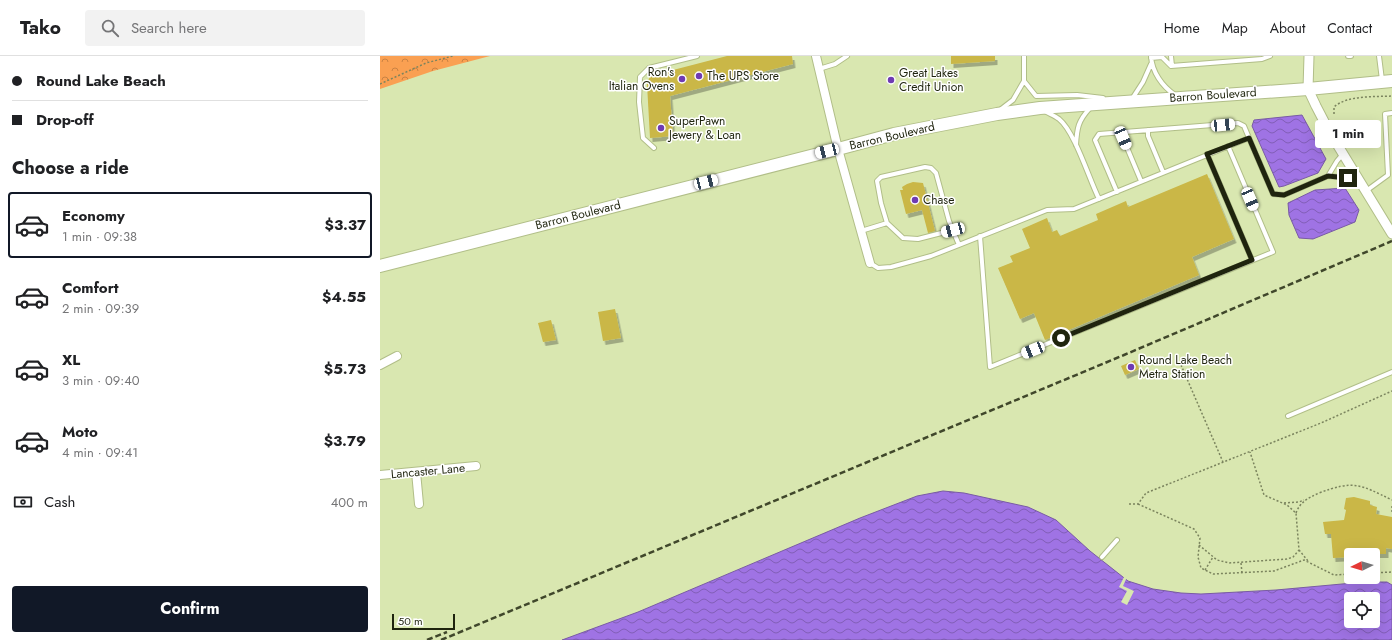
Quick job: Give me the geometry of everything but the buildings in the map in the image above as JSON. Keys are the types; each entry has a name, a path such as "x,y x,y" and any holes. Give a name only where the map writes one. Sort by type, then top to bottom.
{"main road":[{"name":"Barron Boulevard","path":"380,266 894,134 993,115 1040,108 1387,82"}],"street":[{"path":"816,56 838,149 870,263"},
{"path":"1309,56 1308,89 1329,131 1392,234"},
{"path":"380,365 397,356"},
{"name":"Lancaster Lane","path":"380,475 476,466"},
{"path":"416,472 419,504"}],"lane":[{"path":"654,148 643,138 639,102 640,76 650,68 697,56"},
{"path":"819,70 835,64 847,56"},
{"path":"993,115 1013,100 1024,81 1024,56"},
{"path":"1171,56 1172,66"},
{"path":"1207,56 1208,63"},
{"path":"1219,56 1220,62"},
{"path":"1230,56 1230,62"},
{"path":"1379,56 1387,82"},
{"path":"1024,81 1036,96 1076,95 1129,101 1143,82 1151,64 1151,57 1162,57 1170,66 1230,62 1241,58 1267,57"},
{"path":"1196,58 1197,64"},
{"path":"1185,59 1186,65"},
{"path":"1151,64 1156,75 1173,93 1180,98"},
{"path":"1076,146 1077,127 1083,115 1093,104"},
{"path":"1040,108 1059,119 1065,127 1076,146 1098,199"},
{"path":"1366,191 1390,175 1385,114 1392,113"},
{"path":"1117,192 1096,140 1096,137 1099,134 1238,123 1244,126 1273,194 1284,195 1328,176 1348,178 1356,176"},
{"path":"1148,130 1148,136 1163,172"},
{"path":"1123,132 1123,138 1141,181"},
{"path":"870,263 878,268 891,267 931,256 1047,210 1074,210 1141,181 1249,138"},
{"path":"980,236 990,367 1272,252 1228,146"},
{"path":"1207,154 1252,260"},
{"path":"1328,176 1343,154"},
{"path":"953,230 918,239 903,238 887,222 881,203 877,181 881,177 925,167 931,168 936,173 949,221 953,230 959,245"},
{"path":"861,231 887,222"},
{"path":"1288,416 1392,372"},
{"path":"1102,557 1117,540"}],"path":[{"path":"380,84 426,63 453,56"},
{"path":"1334,114 1334,107 1339,102 1351,99 1392,96"},
{"path":"1181,364 1223,462"},
{"path":"1138,504 1146,493 1320,423 1392,391"},
{"path":"1250,452 1264,495 1287,505 1296,512"},
{"path":"1281,503 1287,504 1299,502 1334,487 1348,485 1368,488 1392,500"},
{"path":"1306,500 1298,506 1296,512 1299,550 1309,563"},
{"path":"1129,504 1138,504 1194,529 1200,538 1198,557 1200,568 1213,574 1274,571 1304,560 1334,574 1344,574"},
{"path":"1392,505 1392,512"},
{"path":"1199,545 1217,560 1229,563 1287,559 1293,557 1299,550"},
{"path":"1205,570 1213,557"},
{"path":"1241,563 1242,573"},
{"path":"1380,573 1392,572"}],"green space":[{"path":"380,56 490,56 433,71 380,89"}],"water":[{"path":"1302,115 1326,159 1318,173 1279,187 1252,126 1254,120"},
{"path":"1345,188 1359,210 1355,222 1313,239 1299,238 1289,215 1288,203 1315,190"},
{"path":"943,491 964,493 1028,507 1056,520 1090,551 1128,581 1153,589 1201,594 1276,590 1344,584 1380,584 1380,582 1387,582 1392,585 1392,640 562,640 638,612 860,518 917,496"}],"pier":[{"path":"1125,575 1127,577 1123,586 1134,591 1127,605 1121,602 1127,591 1119,587"}],"railway":[{"path":"441,640 1124,355 1392,241"},
{"path":"427,640 447,632"}],"place":[{"name":"The UPS Store","path":"699,76"},
{"name":"Ron's Italian Ovens","path":"682,79"},
{"name":"Great Lakes Credit Union","path":"891,80"},
{"name":"SuperPawn Jewery & Loan","path":"661,128"},
{"name":"Chase","path":"915,200"},
{"name":"Round Lake Beach Metra Station","path":"1131,367"}],"route":[{"path":"1061,338 1252,260 1207,154 1249,138 1273,194 1284,195 1328,176 1348,178"}]}
